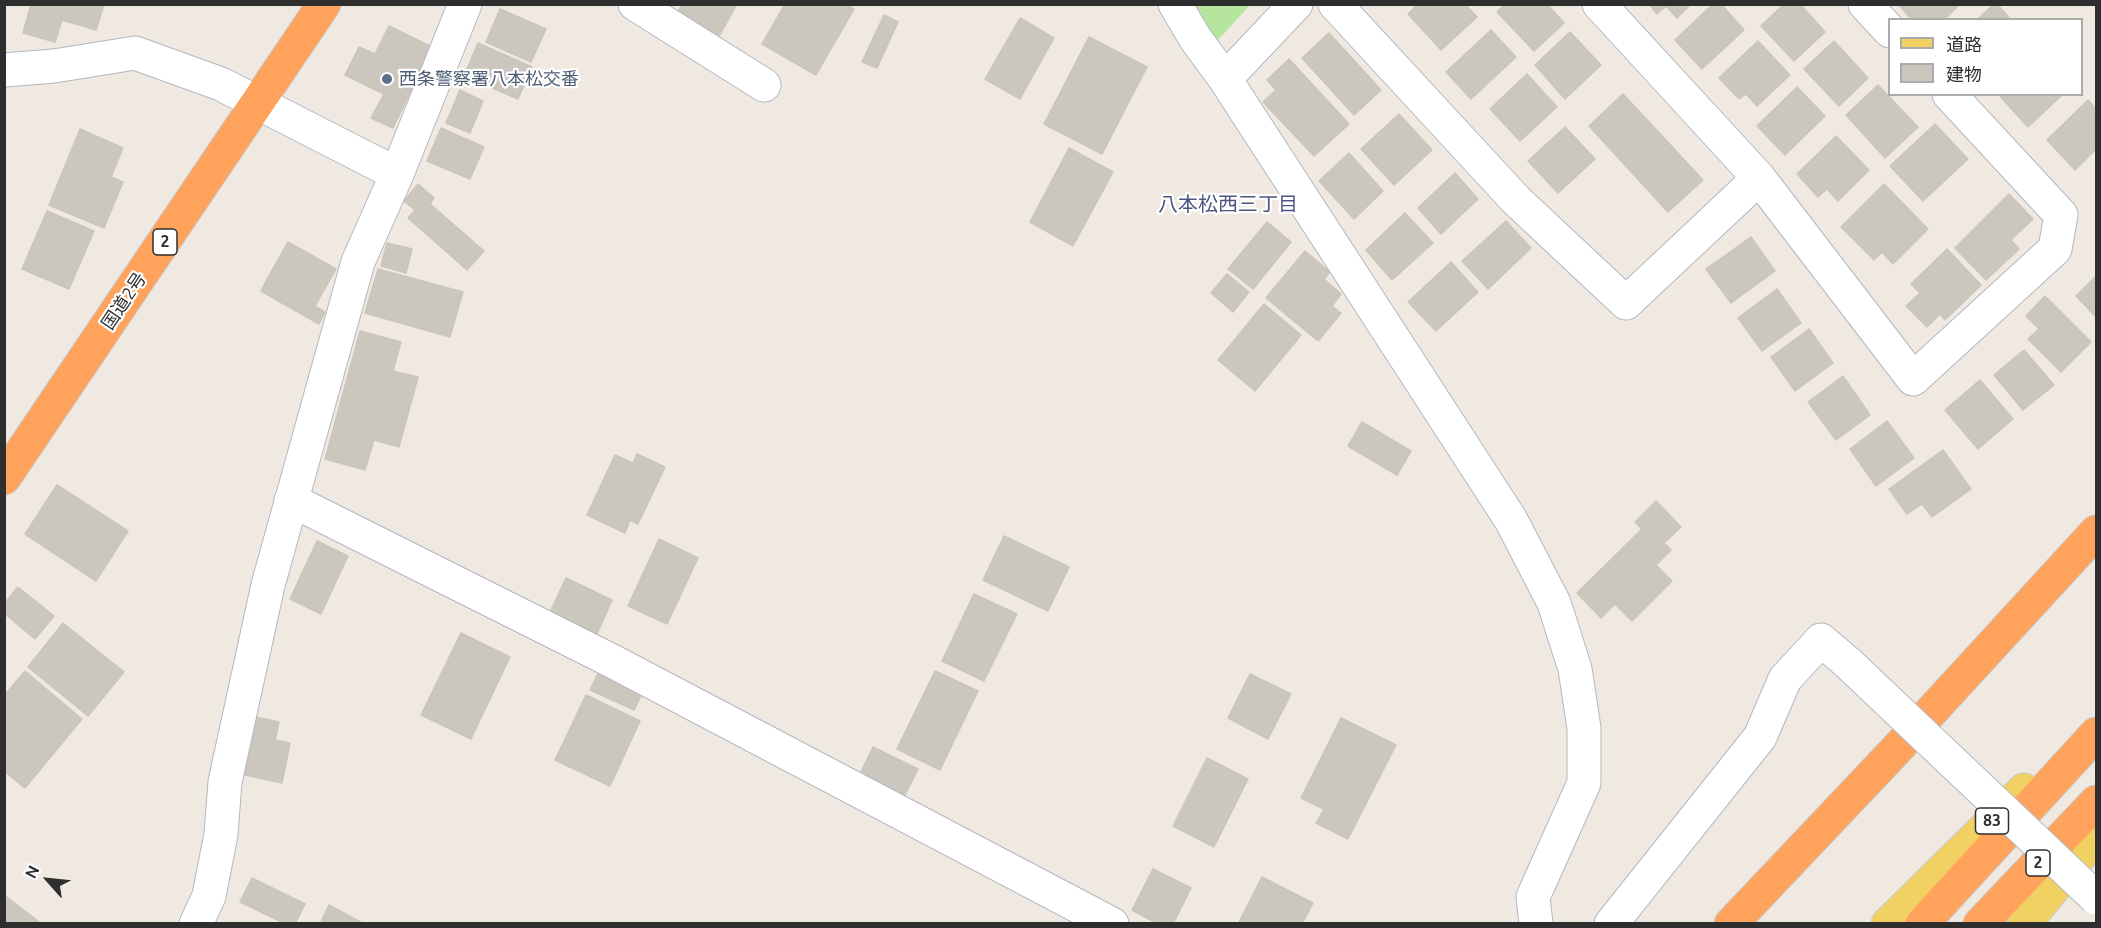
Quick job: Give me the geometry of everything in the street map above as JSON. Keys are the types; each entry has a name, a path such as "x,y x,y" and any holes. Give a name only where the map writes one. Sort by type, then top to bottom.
{"highway":[{"name":"国道2号","path":"4,478 324,4"},
{"path":"1731,924 1886,761 2097,532"},
{"name":"2","path":"1922,924 2097,734"},
{"name":"2","path":"1980,924 2097,802"}],"main road":[{"name":"83","path":"1888,924 2097,719"},
{"path":"2024,924 2097,836"}],"street":[{"path":"196,924 209,896 221,834 227,770 268,585 358,262 397,174 465,4"},
{"path":"635,4 764,85"},
{"path":"1176,4 1195,38 1225,79 1511,520 1554,603 1575,669 1584,728 1584,783 1533,897 1536,924"},
{"path":"1225,79 1296,4"},
{"path":"1335,4 1516,200 1626,303 1759,178"},
{"path":"1599,4 1759,178 1913,379 2055,249 2061,215 1951,96"},
{"path":"1865,4 1888,29"},
{"path":"4,70 54,66 135,53 221,84 397,174"},
{"path":"291,500 614,662 1112,924"},
{"path":"1611,924 1760,737 1785,679 1821,640 2097,898"}],"green space":[{"path":"1186,5 1250,5 1219,39 1207,39"}],"building":[{"path":"31,4 104,4 96,30 62,20 55,42 23,33"},
{"path":"682,4 737,4 717,40 676,16"},
{"path":"785,4 847,4 854,9 816,75 762,44"},
{"path":"1418,4 1465,4 1477,17 1441,50 1408,14"},
{"path":"1505,4 1547,4 1564,23 1534,51 1497,12"},
{"path":"1649,4 1691,4 1677,18 1666,6 1657,14"},
{"path":"1713,4 1721,4 1744,30 1702,69 1675,40"},
{"path":"1784,4 1800,4 1825,32 1794,61 1761,26"},
{"path":"1898,4 1960,4 1946,18 1910,18"},
{"path":"1994,4 1997,4 2009,18 1979,18"},
{"path":"500,9 546,29 531,62 486,42"},
{"path":"884,15 898,22 877,68 862,62"},
{"path":"1020,18 1054,38 1020,99 985,79"},
{"name":"西条警察署八本松交番","path":"389,26 436,49 418,84 415,83 393,128 371,118 384,94 345,75 359,47 375,54"},
{"path":"1491,30 1516,57 1471,99 1446,72"},
{"path":"1570,32 1601,65 1565,99 1535,65"},
{"path":"1329,33 1381,90 1354,115 1302,58"},
{"path":"1089,37 1147,67 1102,154 1044,124"},
{"path":"1758,41 1790,75 1757,106 1746,94 1739,99 1719,78"},
{"path":"1834,41 1868,78 1839,106 1804,69"},
{"path":"478,43 532,67 518,99 464,76"},
{"path":"1289,59 1349,124 1314,156 1263,102 1276,90 1267,80"},
{"path":"1527,74 1557,107 1520,141 1490,109"},
{"path":"1878,85 1918,127 1885,158 1846,115"},
{"path":"1797,87 1825,116 1785,155 1757,126"},
{"path":"460,90 483,101 470,133 446,123"},
{"path":"1623,94 1703,180 1668,212 1589,126"},
{"path":"2000,96 2061,96 2028,127"},
{"path":"2088,100 2096,109 2096,149 2075,170 2047,140"},
{"path":"1399,114 1432,150 1394,185 1361,149"},
{"path":"1935,124 1968,159 1923,201 1890,166"},
{"path":"1565,127 1595,159 1558,193 1528,161"},
{"path":"441,128 484,147 470,179 427,161"},
{"path":"80,129 123,148 111,177 123,182 104,228 49,205"},
{"path":"1836,136 1869,170 1838,201 1827,189 1818,197 1797,174"},
{"path":"1069,148 1113,172 1073,246 1030,222"},
{"path":"1349,153 1383,191 1354,219 1319,181"},
{"path":"1455,173 1478,199 1441,234 1418,208"},
{"path":"418,184 434,198 430,204 484,251 467,270 408,218 415,210 404,201"},
{"path":"1884,184 1928,229 1893,264 1882,252 1874,260 1841,227"},
{"path":"2009,194 2033,219 2011,240 2019,249 1986,280 1955,248"},
{"path":"47,211 94,231 69,289 22,269"},
{"path":"1405,213 1433,243 1392,280 1366,250"},
{"path":"1506,221 1531,248 1488,289 1462,261"},
{"path":"1267,222 1291,242 1253,289 1228,269"},
{"path":"1751,237 1775,271 1731,303 1706,269"},
{"path":"288,242 336,269 315,306 267,279"},
{"path":"387,243 412,249 406,273 381,266"},
{"path":"1947,249 1981,285 1945,320 1940,314 1927,327 1906,306 1920,293 1911,284"},
{"path":"1305,251 1330,272 1324,279 1341,294 1332,306 1341,313 1318,341 1266,298"},
{"path":"1451,262 1478,292 1436,331 1408,302"},
{"path":"378,269 463,292 450,337 365,313"},
{"path":"1227,274 1249,292 1233,312 1211,293"},
{"path":"2096,276 2096,317 2076,296"},
{"path":"267,279 325,312 319,324 261,291"},
{"path":"1777,289 1801,323 1762,351 1738,318"},
{"path":"2045,296 2091,342 2061,372 2028,339 2039,329 2026,316"},
{"path":"1264,304 1301,335 1255,391 1218,360"},
{"path":"1809,329 1833,363 1795,391 1771,357"},
{"path":"360,331 401,342 393,371 418,377 399,447 374,440 365,470 325,459"},
{"path":"2024,350 2054,385 2023,410 1994,375"},
{"path":"1843,376 1870,415 1836,440 1808,402"},
{"path":"1980,380 2013,419 1978,449 1945,410"},
{"path":"1887,421 1914,458 1876,486 1850,449"},
{"path":"1362,422 1411,451 1397,475 1348,446"},
{"path":"1943,450 1971,489 1932,517 1922,504 1907,514 1889,489"},
{"path":"637,454 665,467 638,524 630,520 625,533 587,515 615,455 633,463"},
{"path":"57,485 128,531 96,581 25,534"},
{"path":"1656,501 1681,527 1664,543 1671,550 1656,565 1672,581 1632,621 1615,604 1601,618 1577,593 1642,529 1635,522"},
{"path":"1004,536 1069,567 1048,611 983,580"},
{"path":"659,539 698,558 667,624 628,606"},
{"path":"317,541 348,556 321,614 290,599"},
{"path":"566,578 612,600 597,634 550,612"},
{"path":"18,587 54,616 35,639 4,613 4,604"},
{"path":"974,594 1017,614 984,681 942,661"},
{"path":"63,623 124,672 88,716 28,667"},
{"path":"461,633 510,657 471,739 421,715"},
{"path":"25,671 82,719 25,788 4,771 4,696"},
{"path":"599,671 643,692 634,710 590,690"},
{"path":"935,671 978,691 940,770 897,749"},
{"path":"1250,674 1291,694 1268,739 1228,718"},
{"path":"586,695 640,721 610,786 555,760"},
{"path":"256,717 279,722 275,740 290,743 282,783 245,775"},
{"path":"1341,718 1396,745 1348,839 1316,823 1324,809 1301,798"},
{"path":"873,747 918,769 903,799 858,778"},
{"path":"1207,758 1248,779 1214,847 1173,826"},
{"path":"1153,869 1191,888 1173,924 1158,924 1132,910"},
{"path":"1262,877 1313,903 1302,924 1238,924"},
{"path":"252,878 305,904 295,924 286,924 240,902"},
{"path":"4,895 42,924 4,924"},
{"path":"329,905 364,924 320,924"}],"place":[{"name":"西条警察署八本松交番","path":"387,79"}],"district":[{"name":"八本松西三丁目","path":"1228,204"}]}
